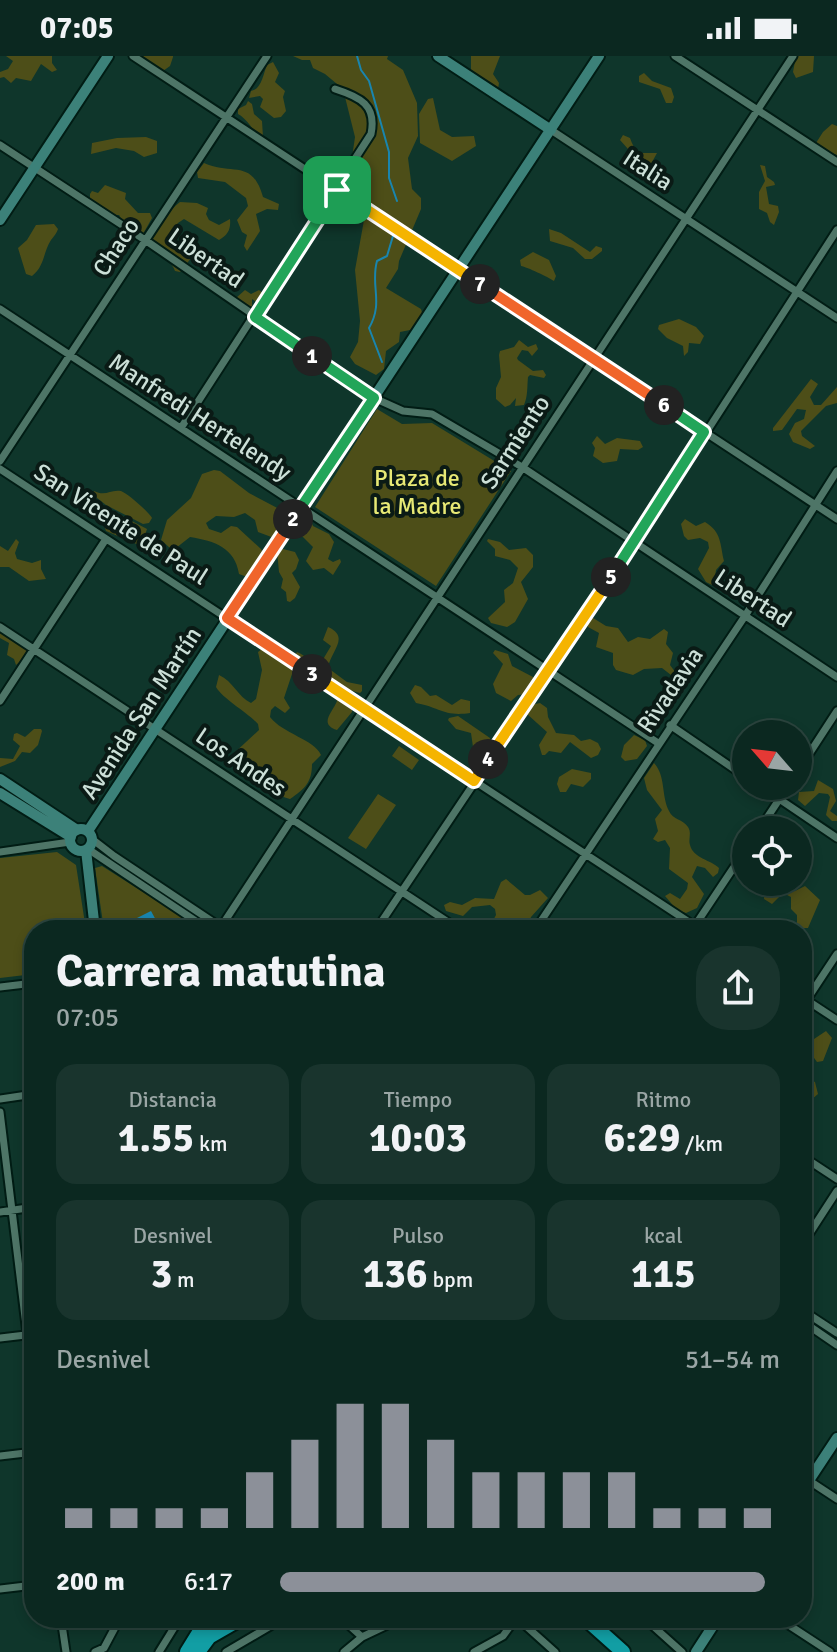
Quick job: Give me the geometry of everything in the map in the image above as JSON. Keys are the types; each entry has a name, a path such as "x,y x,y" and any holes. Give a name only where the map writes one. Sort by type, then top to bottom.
{"highway":[{"path":"187,1652 202,1628"},
{"path":"198,1652 209,1637 225,1628"},
{"path":"585,1628 611,1652"},
{"path":"597,1628 623,1652"}],"main road":[{"path":"0,220 108,56"},
{"name":"Italia","path":"438,56 551,130"},
{"name":"Avenida San Martín","path":"82,840 599,56"},
{"path":"0,779 82,840 94,920"},
{"path":"0,793 56,830 82,840"},
{"path":"812,1470 837,1438"},
{"path":"696,1652 712,1628"}],"street":[{"path":"133,56 837,519"},
{"name":"Chaco","path":"0,461 267,56"},
{"path":"675,56 837,162"},
{"name":"Sarmiento","path":"227,920 793,56"},
{"path":"181,428 367,143 373,124 370,108 362,100 335,89"},
{"name":"Italia","path":"551,130 837,318"},
{"name":"Libertad","path":"0,145 145,240 374,398 403,411 432,414 522,467 837,677"},
{"path":"383,920 634,544 837,230"},
{"name":"Manfredi Hertelendy","path":"0,309 658,743"},
{"name":"San Vicente de Paul","path":"0,469 683,920"},
{"name":"Rivadavia","path":"542,920 745,616 837,471"},
{"path":"0,701 106,539"},
{"name":"Los Andes","path":"0,627 444,920"},
{"path":"812,749 837,711"},
{"path":"670,725 732,767"},
{"path":"780,800 837,838"},
{"path":"82,840 195,920"},
{"path":"0,852 82,840 114,856 208,920"},
{"path":"702,920 732,871"},
{"path":"812,990 837,954"},
{"path":"0,987 24,984"},
{"path":"812,1006 837,1020"},
{"path":"0,1099 24,1095"},
{"path":"0,1112 24,1293"},
{"path":"812,1163 837,1179"},
{"path":"812,1230 837,1191"},
{"path":"0,1212 24,1209"},
{"path":"812,1317 837,1333"},
{"path":"812,1328 837,1345"},
{"path":"0,1338 24,1335"},
{"path":"0,1456 24,1453"},
{"path":"812,1483 837,1499"},
{"path":"0,1589 24,1586"},
{"path":"62,1628 66,1652"},
{"path":"95,1652 104,1648 115,1628"},
{"path":"159,1652 173,1628"},
{"path":"226,1652 267,1628"},
{"path":"352,1628 362,1637"},
{"path":"344,1652 362,1637 381,1628"},
{"path":"474,1652 503,1636 509,1628"},
{"path":"527,1628 555,1652"},
{"path":"655,1628 682,1652"},
{"path":"793,1628 830,1652"}],"green space":[{"path":"6,56 52,56 57,70 52,72 41,64 31,81 16,78 11,83 4,77 0,78 0,72 8,69 13,61"},
{"path":"142,56 173,57 170,66 163,71"},
{"path":"293,56 388,56 387,59 403,70 417,103 418,136 408,158 412,189 421,198 421,209 398,269 386,288 421,309 423,316 415,329 400,332 399,342 386,351 384,369 376,375 355,364 350,357 358,342 360,321 355,270 368,198 348,185 355,137 343,89 313,68 310,60"},
{"path":"471,56 500,56 493,74 499,83 498,89 471,70"},
{"path":"796,56 814,56 813,72 796,78 793,72"},
{"path":"273,62 279,73 275,82 285,91 286,111 281,117 274,118 260,107 263,99 260,96 249,98 251,91 260,84 267,65"},
{"path":"644,73 652,81 671,88 672,103 666,103 660,89 639,82 639,76"},
{"path":"433,98 440,130 452,137 474,136 476,146 452,161 420,143 419,114 428,99"},
{"path":"248,101 254,114 262,121 263,137 238,114 238,109"},
{"path":"832,124 837,126 837,155 825,151 816,143"},
{"path":"623,135 630,138 638,151 657,153 651,164 642,164 640,155 620,140"},
{"path":"146,137 157,141 157,153 144,157 134,151 116,148 91,154 92,143"},
{"path":"204,163 247,173 253,177 263,197 279,204 278,210 267,209 256,214 260,231 247,251 244,246 247,235 242,232 237,220 248,206 246,198 225,182 198,178 197,172"},
{"path":"760,165 765,166 767,177 775,185 766,187 769,204 778,206 774,225 767,213 759,209 759,192 765,181"},
{"path":"105,185 126,193 125,199 138,213 150,213 152,218 143,234 132,236 119,215 100,215 90,200 90,194 92,191 98,193"},
{"path":"180,202 197,203 208,208 206,214 209,220 219,225 230,219 230,223 227,234 219,240 184,219 178,223 169,240 171,245 192,257 180,272 175,271 154,249 150,239"},
{"path":"54,224 58,230 39,268 32,276 26,274 18,248 36,225"},
{"path":"549,229 590,252 596,246 602,251 592,259 585,259 573,248 550,241"},
{"path":"533,252 549,260 556,276 554,281 521,266 520,260"},
{"path":"245,290 251,294 259,290 264,294 258,303 252,299 252,306 249,307 236,298"},
{"path":"679,319 696,327 704,336 700,344 689,343 684,356 683,346 658,329 659,325"},
{"path":"519,340 528,347 536,344 538,349 532,356 522,350 518,360 533,371 543,370 546,375 544,378 528,377 524,405 515,406 516,398 505,407 496,399 496,388 501,377 499,355 500,351 514,347"},
{"path":"811,379 818,384 810,397 814,405 821,405 837,387 837,403 826,406 801,431 802,436 815,446 810,449 793,442 789,434 795,423 804,419 806,410 797,409 782,430 773,431 773,428"},
{"name":"Plaza de la Madre","path":"377,409 402,424 432,423 511,471 436,586 315,507"},
{"path":"597,436 605,444 617,438 640,441 643,447 638,450 620,449 617,461 603,463 593,456 595,448 592,443"},
{"path":"214,470 283,511 285,516 274,538 258,532 255,520 245,513 234,517 216,516 206,523 209,529 221,533 231,526 237,527 261,549 261,563 250,578 239,574 228,552 208,541 190,537 176,548 170,548 161,540 167,520 191,498 202,474"},
{"path":"94,491 121,491 152,518 149,523 143,524 106,505 92,494"},
{"path":"107,508 147,529 142,544 106,531 101,516"},
{"path":"303,515 309,517 313,526 329,534 334,542 328,559 333,562 340,559 341,562 333,575 324,568 313,570 306,561 313,547 298,532 296,521"},
{"path":"685,519 696,526 705,522 715,530 719,539 724,561 716,570 712,585 706,582 698,569 709,548 708,542 700,538 688,540 684,536 681,524"},
{"path":"16,539 19,542 15,553 17,559 32,563 41,560 46,579 29,581 9,567 0,567 0,546 8,551"},
{"path":"488,539 500,542 509,550 526,548 533,555 533,567 521,582 528,599 515,622 507,627 491,623 488,618 505,602 504,590 513,583 518,568 510,560 495,556 495,549"},
{"path":"277,551 295,552 299,560 292,573 300,587 290,602 281,588 283,579 279,572"},
{"path":"590,616 606,626 618,628 628,642 638,637 650,639 664,629 668,632 666,644 673,653 670,665 684,684 679,689 673,687 671,675 662,668 644,669 633,675 616,670 613,653 596,647 599,633 588,627 586,621"},
{"path":"328,627 335,631 339,640 328,668 347,682 362,685 360,693 325,678 294,656 297,652 319,666 331,646 323,640"},
{"path":"0,632 28,649 16,665 14,659 7,655 9,643 0,638"},
{"path":"262,649 294,668 284,698 290,708 285,713 275,706 270,717 282,728 312,745 321,755 312,764 307,784 290,799 255,783 235,763 232,755 259,730 258,724 216,687 219,675 246,700 251,703 256,699 262,670 258,652"},
{"path":"495,650 508,654 512,666 533,677 533,686 527,694 518,695 511,701 496,693 493,684 503,664 493,653"},
{"path":"415,685 430,696 436,695 452,705 461,699 470,701 470,713 448,713 416,703 410,693"},
{"path":"333,690 352,706 352,712 337,730 328,724 328,717 337,701 331,693"},
{"path":"540,703 547,708 556,733 598,743 601,749 598,755 591,758 570,742 561,753 549,751 542,755 539,745 547,732 527,714 531,705"},
{"path":"458,716 490,738 488,754 483,761 474,754 471,733 456,729 448,720"},
{"path":"34,729 42,731 38,745 30,753 22,752 15,761 0,767 0,758 13,759 20,746 13,740 14,734 25,737"},
{"path":"634,735 645,740 647,746 637,759 625,761 621,757 624,745"},
{"path":"399,746 419,760 412,770 392,756"},
{"path":"654,763 660,774 669,811 686,824 692,849 719,868 713,877 705,868 697,866 692,877 704,894 697,908 686,913 677,910 665,896 670,893 680,899 688,883 669,869 670,848 665,840 658,842 653,839 658,831 655,819 662,810 647,790 644,778"},
{"path":"572,769 591,773 591,779 583,787 571,784 566,792 560,792 557,784 559,777"},
{"path":"818,780 833,789 836,801 830,811 837,816 837,821 826,815 828,794 819,793 812,800"},
{"path":"378,794 396,805 366,849 348,838"},
{"path":"798,800 811,800 805,806"},
{"path":"57,852 76,865 84,920 24,920 24,975 0,978 0,858"},
{"path":"102,866 187,920 103,920 95,868"},
{"path":"506,879 525,895 540,890 548,898 530,920 493,920 495,909 490,905 472,907 463,916 446,911 444,905 450,902 462,905 475,898 494,899 501,882"},
{"path":"812,893 820,900 811,920 797,920 791,909 791,897 812,896"},
{"path":"764,896 780,896 772,904"},
{"path":"826,1031 832,1038 823,1061 817,1062 812,1055 812,1040"},
{"path":"812,1081 815,1082 818,1094 812,1099"}],"water":[{"path":"151,911 156,920 133,920"}],"waterway":[{"path":"357,56 361,70 369,81 389,152 389,178 397,201"},
{"path":"382,362 369,328 376,310 377,261 387,256 393,236"}],"route":[{"path":"337,190 704,432 634,544 474,781 227,618 374,398 255,317 337,190"}]}
